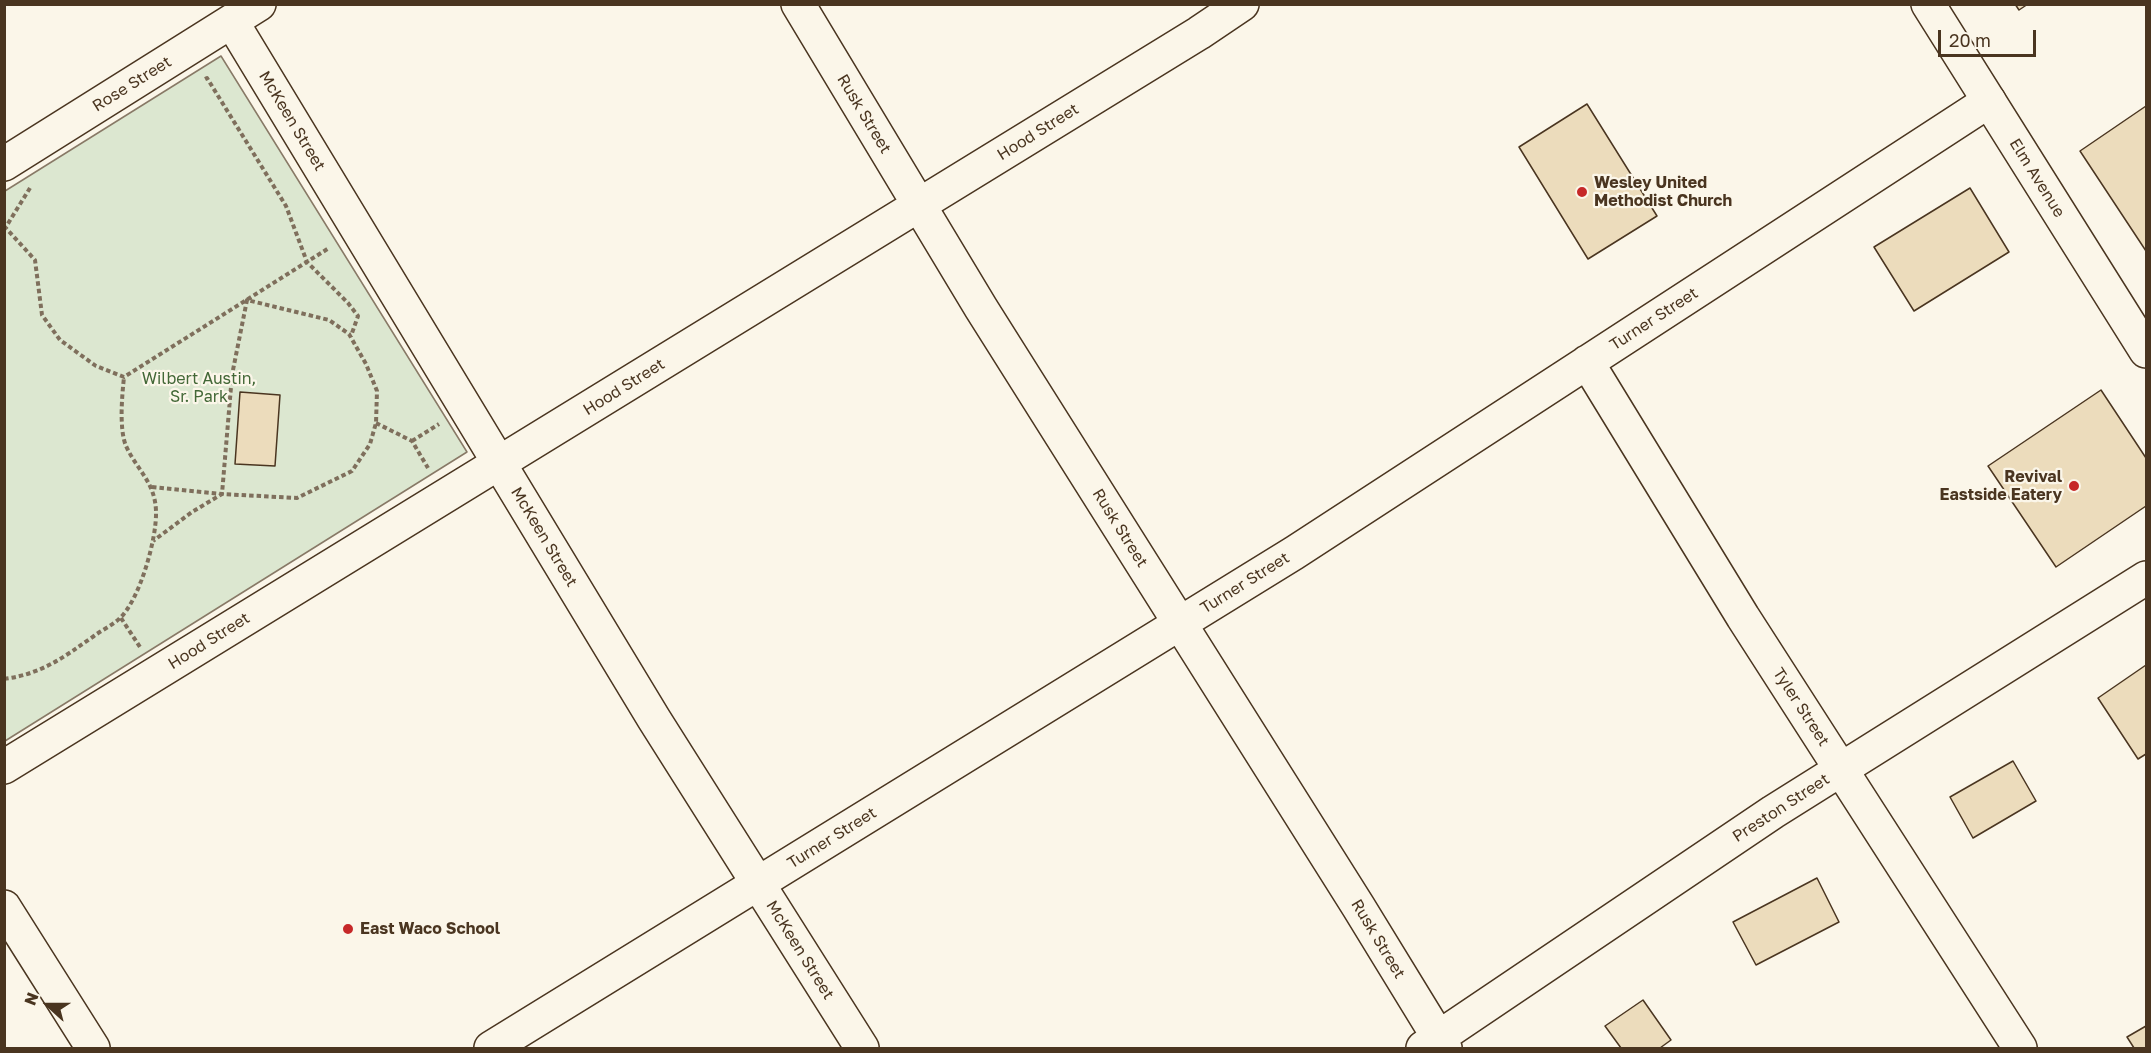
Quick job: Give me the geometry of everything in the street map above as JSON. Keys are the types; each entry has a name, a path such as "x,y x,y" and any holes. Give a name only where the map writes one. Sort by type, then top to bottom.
{"street":[{"name":"Rose Street","path":"4,164 260,4"},
{"name":"Rusk Street","path":"798,4 981,308 1358,906 1436,1045"},
{"name":"Hood Street","path":"4,767 1242,4"},
{"name":"Elm Avenue","path":"1928,4 2146,351"},
{"name":"McKeen Street","path":"232,22 654,718 862,1048"},
{"name":"Turner Street","path":"491,1048 1294,553 1989,101"},
{"name":"Tyler Street","path":"1587,363 1743,617 2020,1048"},
{"name":"Preston Street","path":"1436,1045 1773,812 2146,578"},
{"path":"4,907 93,1048"}],"path":[{"path":"197,84 207,78 286,206 307,262 358,316 351,337"},
{"path":"30,187 5,229 35,260 42,315 60,340 96,366 124,377"},
{"path":"124,377 357,229"},
{"path":"152,488 297,498 352,471 370,444 376,423 377,391 366,364 351,337 329,320 247,300"},
{"path":"222,494 232,375 247,300"},
{"path":"4,679 24,676 53,665 121,618 138,590 153,541 156,512 152,488 126,444 122,408 124,377"},
{"path":"376,423 412,441 445,497"},
{"path":"153,541 192,512 222,494"}],"green space":[{"name":"Wilbert Austin, Sr. Park","path":"221,56 467,452 5,741 5,191"}],"building":[{"path":"2015,4 2028,4 2019,10"},
{"path":"1587,104 1657,216 1588,259 1519,147"},
{"path":"2146,106 2146,251 2080,151"},
{"path":"1970,188 2009,252 1914,311 1874,247"},
{"name":"Revival Eastside Eatery","path":"2101,390 2146,458 2146,506 2056,567 1988,466"},
{"path":"240,392 280,395 275,466 235,464"},
{"path":"2146,665 2146,754 2138,759 2098,698"},
{"path":"2013,761 2036,801 1973,838 1950,797"},
{"path":"1817,878 1839,922 1756,965 1733,922"},
{"path":"1643,1000 1671,1040 1660,1048 1621,1048 1605,1026"},
{"path":"2146,1026 2146,1048 2134,1048 2127,1037"}],"place":[{"name":"Wesley United Methodist Church","path":"1582,192"},
{"name":"Revival Eastside Eatery","path":"2074,486"},
{"name":"East Waco School","path":"348,929"}]}
